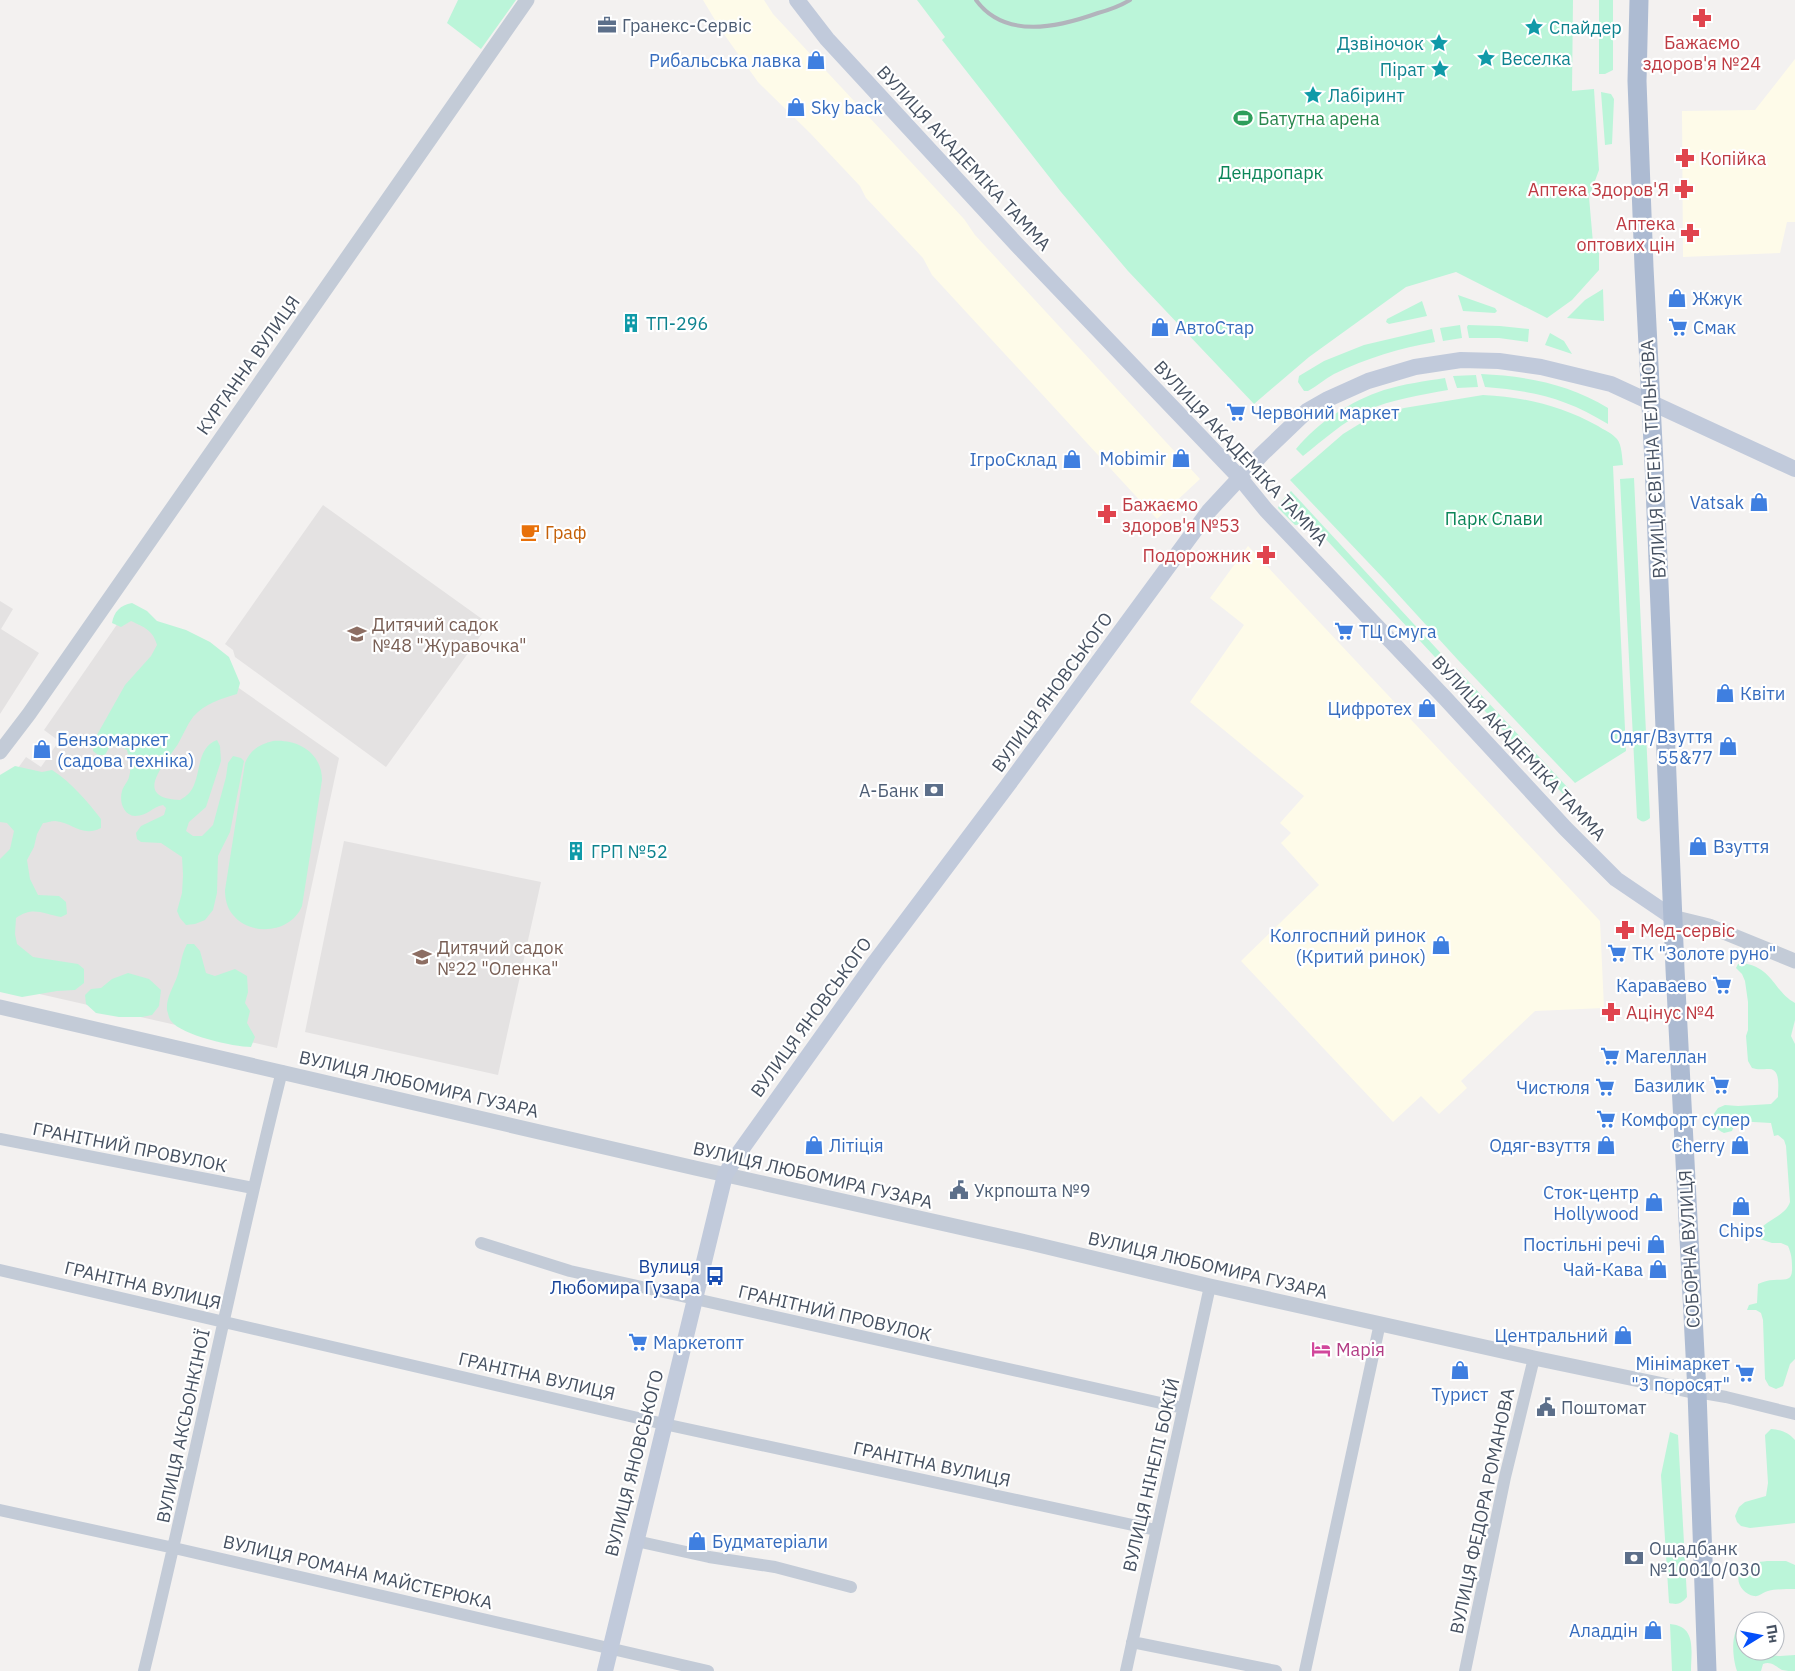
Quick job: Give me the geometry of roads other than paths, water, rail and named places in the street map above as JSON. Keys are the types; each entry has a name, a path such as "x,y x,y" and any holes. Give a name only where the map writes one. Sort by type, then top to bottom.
{"main road":[{"name":"ВУЛИЦЯ АКАДЕМІКА ТАММА","path":"796,0 827,39 1012,240 1240,478 1266,510 1445,698 1564,828 1616,879 1672,917"},
{"name":"ВУЛИЦЯ ЄВГЕНА ТЕЛЬНОВА","path":"1639,0 1637,82 1672,917"},
{"name":"ВУЛИЦЯ ЯНОВСЬКОГО","path":"605,1671 724,1175 875,962 1008,785 1209,511 1262,454 1307,412 1328,399 1368,381 1415,367 1461,360 1499,361 1542,367 1611,384 1690,422 1795,468"},
{"name":"СОБОРНА ВУЛИЦЯ","path":"1672,917 1697,1392 1707,1671"}],"street":[{"name":"КУРГАННА ВУЛИЦЯ","path":"0,752 35,706 527,0"},
{"path":"1672,917 1708,926 1795,961"},
{"name":"ВУЛИЦЯ ЛЮБОМИРА ГУЗАРА","path":"0,1007 724,1175 1026,1242 1210,1286 1534,1358 1726,1397 1795,1414"},
{"name":"ВУЛИЦЯ АКСЬОНКІНОЇ","path":"144,1671 174,1548 253,1188 282,1071"},
{"name":"ГРАНІТНИЙ ПРОВУЛОК","path":"0,1139 253,1188"},
{"name":"ГРАНІТНИЙ ПРОВУЛОК","path":"481,1243 570,1271 1183,1408"},
{"name":"ГРАНІТНА ВУЛИЦЯ","path":"0,1270 664,1424 1156,1530"},
{"name":"ВУЛИЦЯ НІНЕЛІ БОКІЙ","path":"1126,1671 1210,1286"},
{"path":"1305,1671 1380,1323"},
{"name":"ВУЛИЦЯ ФЕДОРА РОМАНОВА","path":"1465,1671 1505,1477 1534,1358"},
{"name":"ВУЛИЦЯ РОМАНА МАЙСТЕРЮКА","path":"0,1510 174,1548 708,1671"},
{"path":"636,1541 709,1557 775,1567 851,1587"},
{"path":"1132,1642 1276,1671"}],"railway":[{"path":"976,0 988,13 1002,21 1033,27 1050,26 1083,18 1114,8 1130,0"}],"place":[{"name":"Бажаємо здоров'я №24","path":"1702,18"},
{"name":"Гранекс-Сервіс","path":"607,25"},
{"name":"Спайдер","path":"1534,27"},
{"name":"Дзвіночок","path":"1439,43"},
{"name":"Веселка","path":"1486,58"},
{"name":"Рибальська лавка","path":"816,60"},
{"name":"Пірат","path":"1440,69"},
{"name":"Лабіринт","path":"1313,95"},
{"name":"Sky back","path":"796,107"},
{"name":"Батутна арена","path":"1243,118"},
{"name":"Копійка","path":"1685,158"},
{"name":"Аптека Здоров'Я","path":"1684,189"},
{"name":"Аптека оптових цін","path":"1690,233"},
{"name":"Жжук","path":"1677,298"},
{"name":"ТП-296","path":"631,323"},
{"name":"АвтоСтар","path":"1160,327"},
{"name":"Смак","path":"1678,327"},
{"name":"Червоний маркет","path":"1236,412"},
{"name":"Mobimir","path":"1181,458"},
{"name":"ІгроСклад","path":"1072,459"},
{"name":"Vatsak","path":"1759,502"},
{"name":"Бажаємо здоров'я №53","path":"1107,514"},
{"name":"Граф","path":"530,532"},
{"name":"Подорожник","path":"1266,555"},
{"name":"ТЦ Смуга","path":"1344,631"},
{"name":"Дитячий садок №48 \"Журавочка\"","path":"357,634"},
{"name":"Квіти","path":"1725,693"},
{"name":"Цифротех","path":"1427,708"},
{"name":"Одяг/Взуття 55&77","path":"1728,746"},
{"name":"Бензомаркет (садова техніка)","path":"42,749"},
{"name":"А-Банк","path":"934,790"},
{"name":"Взуття","path":"1698,846"},
{"name":"ГРП №52","path":"576,851"},
{"name":"Мед-сервіс","path":"1625,930"},
{"name":"Колгоспний ринок (Критий ринок)","path":"1441,945"},
{"name":"ТК \"Золоте руно\"","path":"1617,953"},
{"name":"Дитячий садок №22 \"Оленка\"","path":"422,957"},
{"name":"Караваево","path":"1722,985"},
{"name":"Ацінус №4","path":"1611,1012"},
{"name":"Магеллан","path":"1610,1056"},
{"name":"Базилик","path":"1720,1085"},
{"name":"Чистюля","path":"1605,1087"},
{"name":"Комфорт супер","path":"1606,1119"},
{"name":"Літіція","path":"814,1145"},
{"name":"Одяг-взуття","path":"1606,1145"},
{"name":"Cherry","path":"1740,1145"},
{"name":"Укрпошта №9","path":"959,1190"},
{"name":"Сток-центр Hollywood","path":"1654,1202"},
{"name":"Chips","path":"1741,1206"},
{"name":"Постільні речі","path":"1656,1244"},
{"name":"Чай-Кава","path":"1658,1269"},
{"name":"Вулиця Любомира Гузара","path":"715,1276"},
{"name":"Центральний","path":"1623,1335"},
{"name":"Маркетопт","path":"638,1342"},
{"name":"Марія","path":"1321,1349"},
{"name":"Турист","path":"1460,1370"},
{"name":"Мінімаркет \"3 поросят\"","path":"1745,1373"},
{"name":"Поштомат","path":"1546,1407"},
{"name":"Будматеріали","path":"697,1541"},
{"name":"Ощадбанк №10010/030","path":"1634,1558"},
{"name":"Аладдін","path":"1653,1630"}],"park label":[{"name":"Дендропарк","path":"1271,172"},
{"name":"Парк Слави","path":"1494,518"}]}
